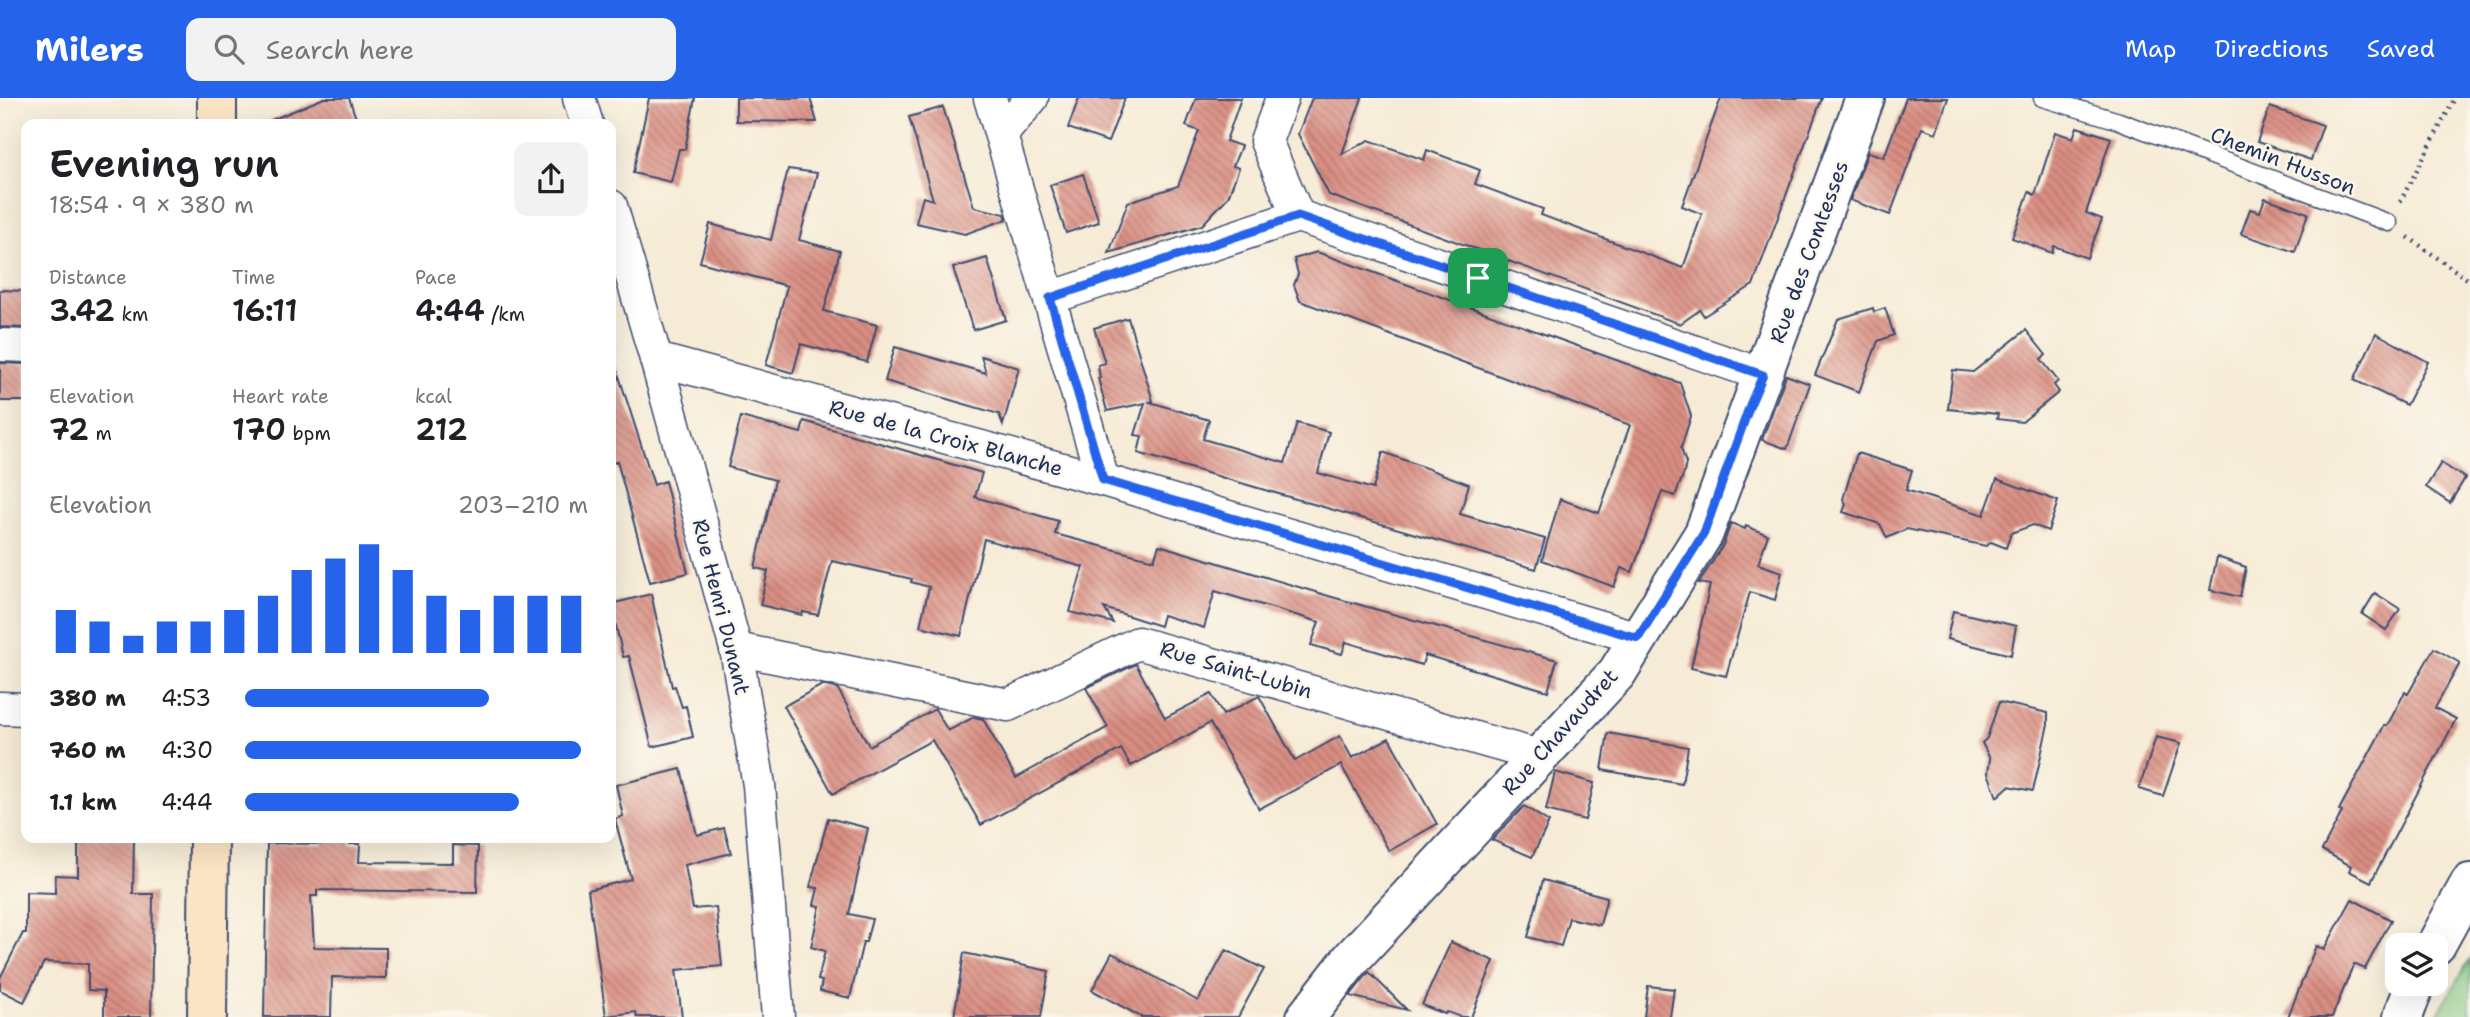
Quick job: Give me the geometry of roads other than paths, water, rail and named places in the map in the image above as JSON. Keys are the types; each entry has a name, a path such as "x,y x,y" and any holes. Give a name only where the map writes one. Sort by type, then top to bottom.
{"main road":[{"path":"217,98 217,119"},
{"path":"207,1017 209,843"}],"street":[{"path":"579,98 585,119"},
{"path":"990,98 1103,480"},
{"path":"1001,135 1032,98"},
{"path":"1282,98 1266,141 1298,216"},
{"name":"Rue des Comtesses","path":"1757,390 1865,98"},
{"path":"1050,298 1298,216 1757,390"},
{"name":"Rue Henri Dunant","path":"616,223 736,649 759,785 778,1017"},
{"path":"0,345 21,346"},
{"name":"Rue de la Croix Blanche","path":"656,359 1103,480 1638,638"},
{"name":"Rue Chavaudret","path":"1306,1017 1352,958 1617,673 1704,533 1757,390"},
{"name":"Rue Saint-Lubin","path":"736,649 1008,705 1138,643 1539,755"},
{"path":"0,708 21,709"},
{"path":"2443,933 2470,883"},
{"path":"2403,1017 2411,996"}],"lane":[{"name":"Chemin Husson","path":"2042,98 2119,121 2389,223"}]}
